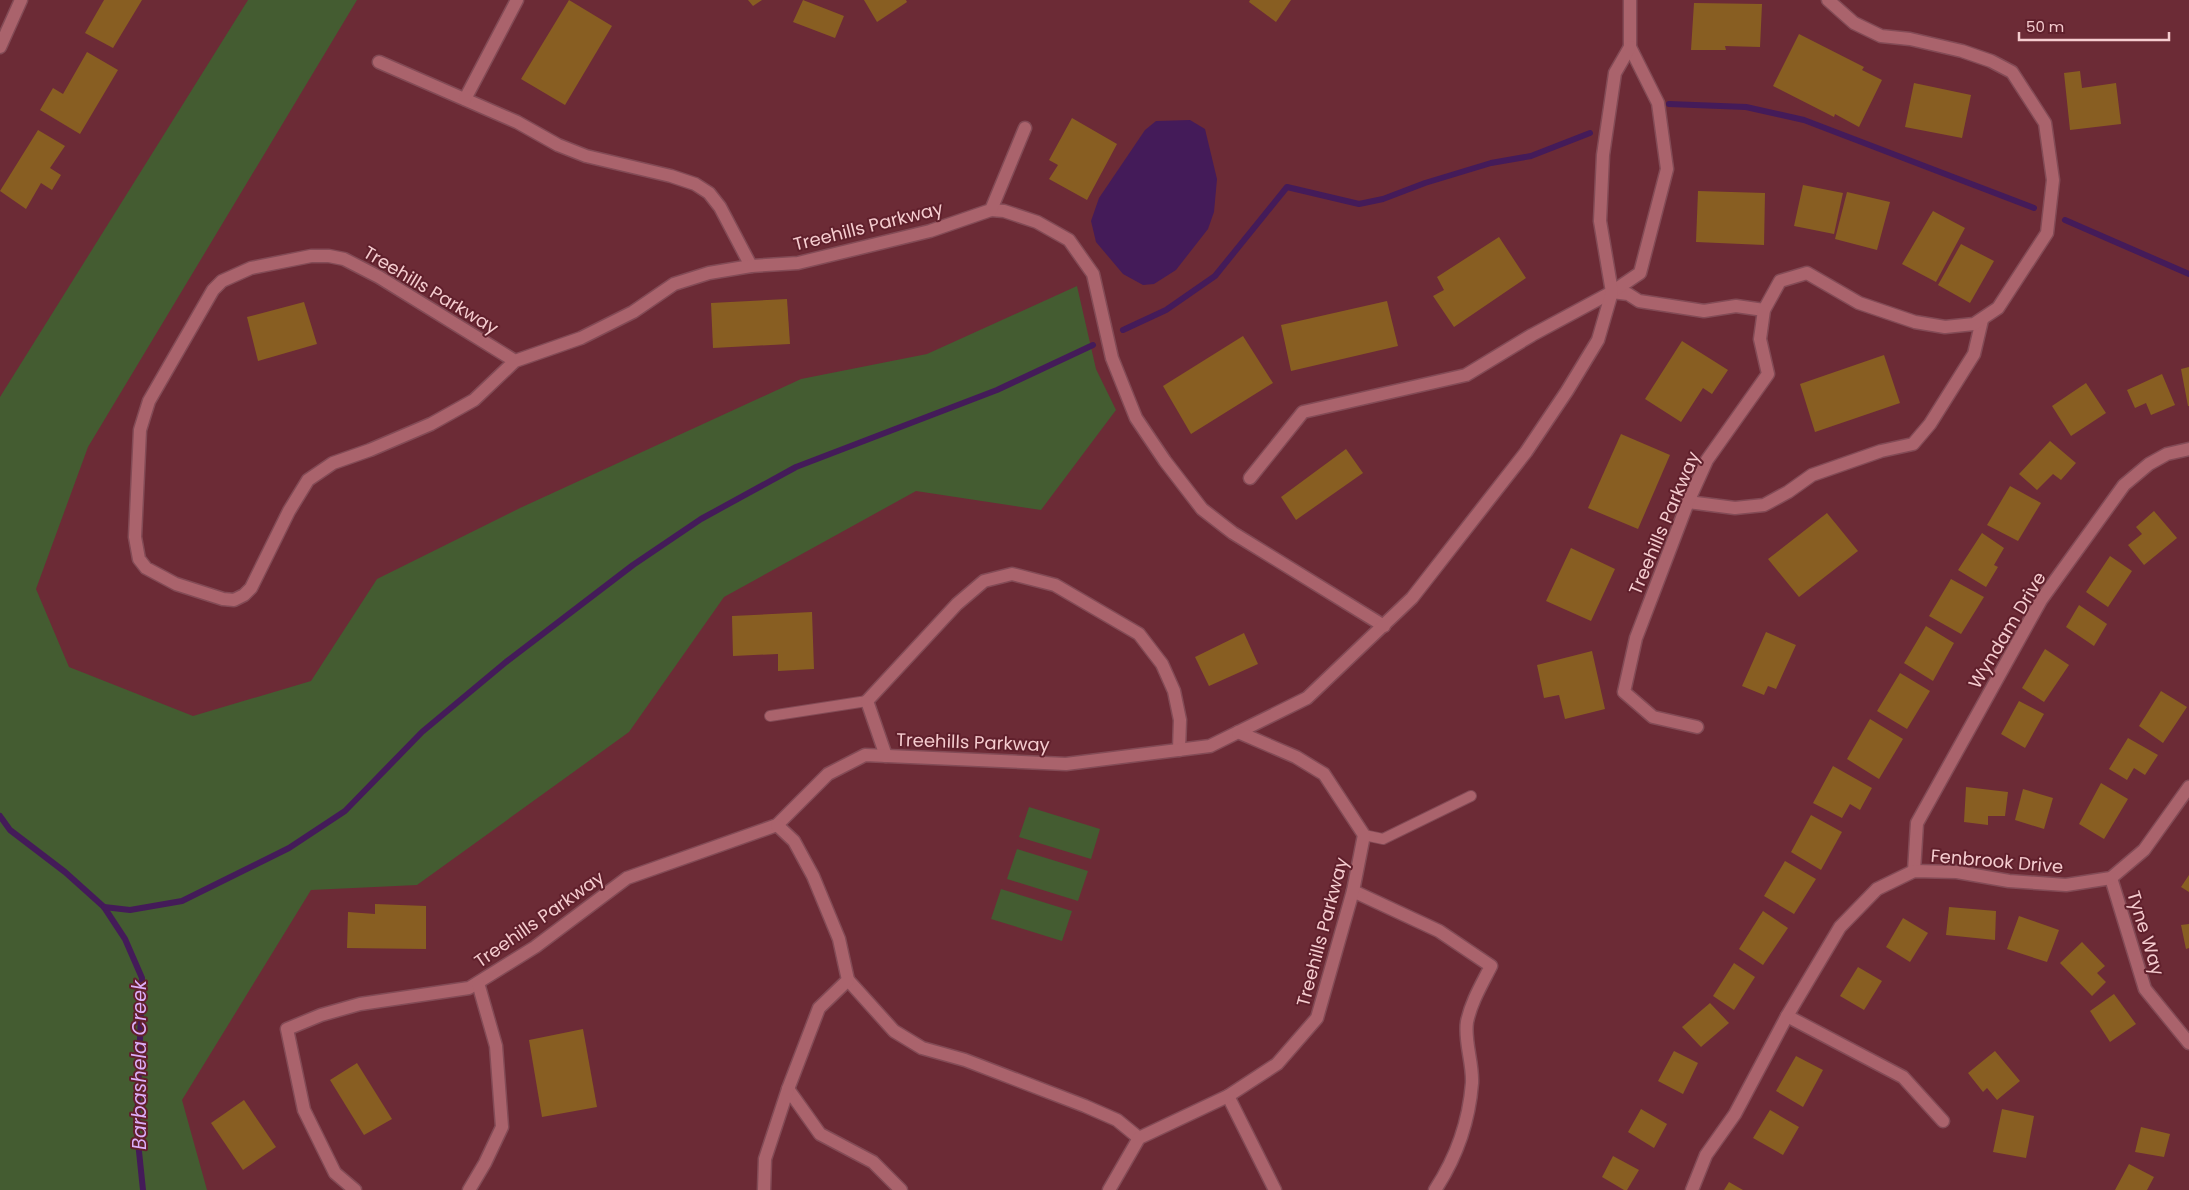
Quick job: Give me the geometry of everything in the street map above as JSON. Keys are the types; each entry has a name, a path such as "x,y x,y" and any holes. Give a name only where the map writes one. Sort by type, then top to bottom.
{"street":[{"path":"0,47 21,0"},
{"path":"465,99 517,0"},
{"name":"Treehills Parkway","path":"1250,478 1302,412 1466,375 1532,335 1612,292 1640,273 1667,169 1658,102 1630,47 1630,0"},
{"name":"Treehills Parkway","path":"1697,727 1653,717 1624,692 1636,638 1688,502 1707,460 1768,374 1760,339 1764,310 1780,281 1808,273 1859,303 1915,322 1945,327 1974,324 1998,308 2047,233 2053,180 2045,122 2012,72 1962,51 1910,38 1881,36 1854,23 1828,0"},
{"name":"Treehills Parkway","path":"355,1190 335,1173 304,1110 287,1029 321,1015 360,1004 469,988 535,947 627,878 777,825 828,774 865,755 1066,764 1210,746 1307,698 1412,598 1531,444 1567,391 1598,340 1612,292 1600,222 1603,155 1615,73 1630,47"},
{"path":"379,62 516,122 558,145 586,156 670,176 695,184 709,193 720,207 751,266"},
{"path":"1025,128 991,210 1004,211 1037,222 1069,240 1093,274 1112,358 1136,418 1165,461 1202,509 1233,534 1384,626"},
{"name":"Treehills Parkway","path":"515,361 379,277 344,259 329,256 311,256 251,268 222,281 213,290 149,401 140,430 135,537 139,559 146,568 176,584 223,599 234,600 244,595 257,578 289,512 308,480 333,462 370,450 430,424 474,400 515,361 581,338 633,312 674,284 709,273 751,266 798,263 876,245 930,231 991,210"},
{"path":"1612,292 1628,294 1639,302 1704,311 1736,306 1764,310"},
{"path":"1688,502 1735,508 1764,505 1788,492 1812,475 1881,452 1913,444 1930,424 1974,354 1982,320"},
{"name":"Wyndam Drive","path":"1914,872 1916,824 2041,600 2124,485 2149,464 2167,454 2189,449"},
{"path":"867,701 957,604 984,581 1012,574 1055,585 1139,634 1162,664 1174,691 1180,720 1178,750"},
{"name":"Treehills Parkway","path":"867,701 886,756"},
{"path":"1238,732 1296,757 1324,774 1364,835"},
{"path":"2111,878 2144,850 2189,787"},
{"path":"777,825 794,841 813,876 839,939 848,980 894,1031 922,1048 966,1060 1117,1120 1139,1138 1108,1190"},
{"name":"Treehills Parkway","path":"1139,1138 1228,1096 1277,1064 1318,1018 1353,890 1364,835"},
{"name":"Fenbrook Drive","path":"1692,1190 1706,1155 1735,1114 1787,1016 1840,927 1877,889 1914,872 1957,872 2009,881 2066,886 2111,878"},
{"name":"Tyne Way","path":"2111,878 2145,989 2189,1043"},
{"path":"1353,890 1438,931 1491,966 1477,993 1467,1023 1472,1083 1461,1141 1449,1169 1435,1190"},
{"path":"764,1190 766,1159 788,1088 819,1008 848,980"},
{"path":"469,1190 486,1163 502,1127 496,1046 478,983"},
{"path":"1787,1016 1903,1077 1943,1121"},
{"path":"788,1088 820,1134 873,1162 901,1190"},
{"path":"1228,1096 1275,1190"}],"lane":[{"path":"770,716 867,701"},
{"path":"1364,835 1383,839 1471,796"}],"green space":[{"path":"248,0 357,0 88,447 36,589 69,667 193,716 311,681 377,579 520,508 801,379 927,354 1077,286 1096,369 1116,410 1041,510 916,491 724,597 629,732 417,885 311,890 182,1100 207,1190 0,1190 0,397"},
{"path":"1029,807 1100,829 1091,859 1019,837"},
{"path":"1017,849 1088,871 1078,901 1007,879"},
{"path":"1001,889 1072,911 1062,941 991,919"}],"shaded area":[{"path":"1190,120 1205,129 1217,179 1214,212 1208,229 1176,270 1154,284 1143,285 1123,274 1096,242 1091,221 1099,198 1145,130 1156,121"}],"building":[{"path":"104,0 142,0 113,48 85,33"},
{"path":"569,0 612,26 565,105 521,79"},
{"path":"748,0 762,0 753,6"},
{"path":"803,0 844,16 835,38 793,22"},
{"path":"864,0 906,0 907,2 877,22"},
{"path":"1250,0 1291,0 1276,22 1249,2"},
{"path":"1694,3 1762,4 1760,47 1725,46 1726,50 1691,50"},
{"path":"1799,34 1864,67 1862,70 1882,80 1859,127 1835,114 1834,117 1773,86"},
{"path":"87,52 118,70 80,134 40,110 53,88 63,94"},
{"path":"2080,71 2082,88 2116,83 2121,124 2070,130 2064,73"},
{"path":"1914,83 1971,95 1962,138 1905,127"},
{"path":"1072,118 1117,144 1087,200 1049,179 1058,165 1049,160"},
{"path":"38,130 65,146 50,168 61,175 52,190 41,183 26,209 0,191"},
{"path":"1803,185 1843,193 1834,234 1794,226"},
{"path":"1698,191 1765,193 1764,245 1696,242"},
{"path":"1847,192 1890,202 1877,250 1835,239"},
{"path":"1933,211 1965,228 1936,282 1902,264"},
{"path":"1499,237 1526,278 1454,327 1433,296 1444,290 1437,277"},
{"path":"1961,244 1994,261 1970,303 1938,285"},
{"path":"787,299 790,344 713,348 711,303"},
{"path":"1387,301 1398,346 1291,371 1281,325"},
{"path":"304,302 317,344 258,361 247,317"},
{"path":"1243,336 1273,383 1191,434 1163,386"},
{"path":"1682,341 1728,370 1712,394 1703,388 1681,422 1645,399"},
{"path":"1884,355 1900,403 1815,432 1800,384"},
{"path":"2189,367 2189,406 2188,406 2181,369"},
{"path":"2162,374 2175,405 2151,415 2146,403 2135,408 2127,390"},
{"path":"2086,383 2106,413 2071,436 2052,406"},
{"path":"1621,434 1670,455 1638,529 1588,508"},
{"path":"2050,441 2076,463 2061,480 2053,474 2037,490 2019,474"},
{"path":"1346,449 1363,473 1296,520 1281,497"},
{"path":"2010,486 2041,503 2018,541 1987,525"},
{"path":"2154,511 2177,538 2144,565 2128,545 2142,534 2136,527"},
{"path":"1827,513 1858,551 1799,597 1768,559"},
{"path":"1982,533 2004,548 1994,565 1998,567 1986,587 1958,570"},
{"path":"1571,548 1615,569 1591,621 1546,601"},
{"path":"2110,556 2132,571 2108,607 2086,592"},
{"path":"1951,579 1984,597 1961,634 1929,616"},
{"path":"2079,605 2107,624 2094,646 2066,627"},
{"path":"812,612 814,669 778,671 778,654 733,656 732,616"},
{"path":"1926,626 1954,643 1933,681 1904,663"},
{"path":"1766,632 1796,645 1776,689 1768,686 1764,695 1742,686"},
{"path":"1244,633 1258,664 1209,686 1195,657"},
{"path":"2045,649 2069,665 2044,702 2022,688"},
{"path":"1592,651 1605,709 1565,719 1559,695 1544,698 1537,665"},
{"path":"1900,673 1930,691 1907,729 1877,711"},
{"path":"2161,691 2187,707 2163,743 2139,726"},
{"path":"2019,701 2044,714 2025,748 2001,734"},
{"path":"1870,719 1903,739 1879,779 1847,759"},
{"path":"2128,738 2158,755 2145,775 2134,768 2127,780 2109,769"},
{"path":"1833,766 1872,788 1860,810 1850,804 1842,818 1813,803"},
{"path":"2101,783 2128,799 2104,839 2079,824"},
{"path":"1966,787 2008,792 2005,816 1988,816 1988,825 1964,822"},
{"path":"2023,789 2053,798 2044,829 2015,820"},
{"path":"1811,815 1842,832 1821,870 1791,852"},
{"path":"1785,861 1816,879 1794,914 1764,896"},
{"path":"2189,875 2189,892 2181,887"},
{"path":"375,904 426,906 426,949 347,948 348,912 375,914"},
{"path":"1949,907 1996,911 1995,940 1946,935"},
{"path":"1763,911 1788,928 1763,965 1739,949"},
{"path":"2019,916 2059,930 2047,962 2007,949"},
{"path":"1903,918 1928,933 1910,962 1886,947"},
{"path":"2189,924 2189,948 2186,949 2181,925"},
{"path":"2082,942 2105,966 2097,973 2106,982 2092,996 2060,963"},
{"path":"1734,963 1755,977 1734,1010 1713,996"},
{"path":"1858,967 1882,981 1864,1010 1840,996"},
{"path":"2114,994 2136,1024 2110,1042 2090,1011"},
{"path":"1710,1003 1729,1023 1701,1047 1682,1027"},
{"path":"583,1029 597,1107 542,1117 529,1040"},
{"path":"1674,1051 1698,1063 1683,1094 1658,1081"},
{"path":"1995,1051 2020,1081 1997,1100 1987,1088 1983,1092 1968,1073"},
{"path":"1796,1056 1823,1070 1803,1107 1776,1091"},
{"path":"357,1063 392,1119 364,1135 330,1080"},
{"path":"244,1100 276,1147 243,1170 211,1123"},
{"path":"1641,1109 1667,1124 1654,1148 1628,1132"},
{"path":"2002,1109 2034,1116 2026,1158 1993,1152"},
{"path":"1770,1110 1799,1127 1783,1155 1753,1138"},
{"path":"2141,1127 2170,1134 2164,1157 2135,1152"},
{"path":"1613,1156 1639,1170 1627,1190 1602,1177"},
{"path":"2129,1164 2154,1177 2147,1190 2115,1190"},
{"path":"1729,1182 1743,1190 1724,1190"}],"waterway":[{"path":"1669,104 1746,107 1804,120 2034,208"},
{"path":"1123,330 1166,310 1215,276 1287,187 1359,204 1383,199 1425,183 1491,163 1531,156 1590,133"},
{"path":"2065,220 2189,274"},
{"path":"104,907 130,910 182,901 289,848 345,811 422,732 506,662 633,565 701,519 796,467 997,390 1093,345"},
{"name":"Barbashela Creek","path":"0,816 10,830 65,872 104,907 125,939 142,978 137,1132 143,1190"}]}
